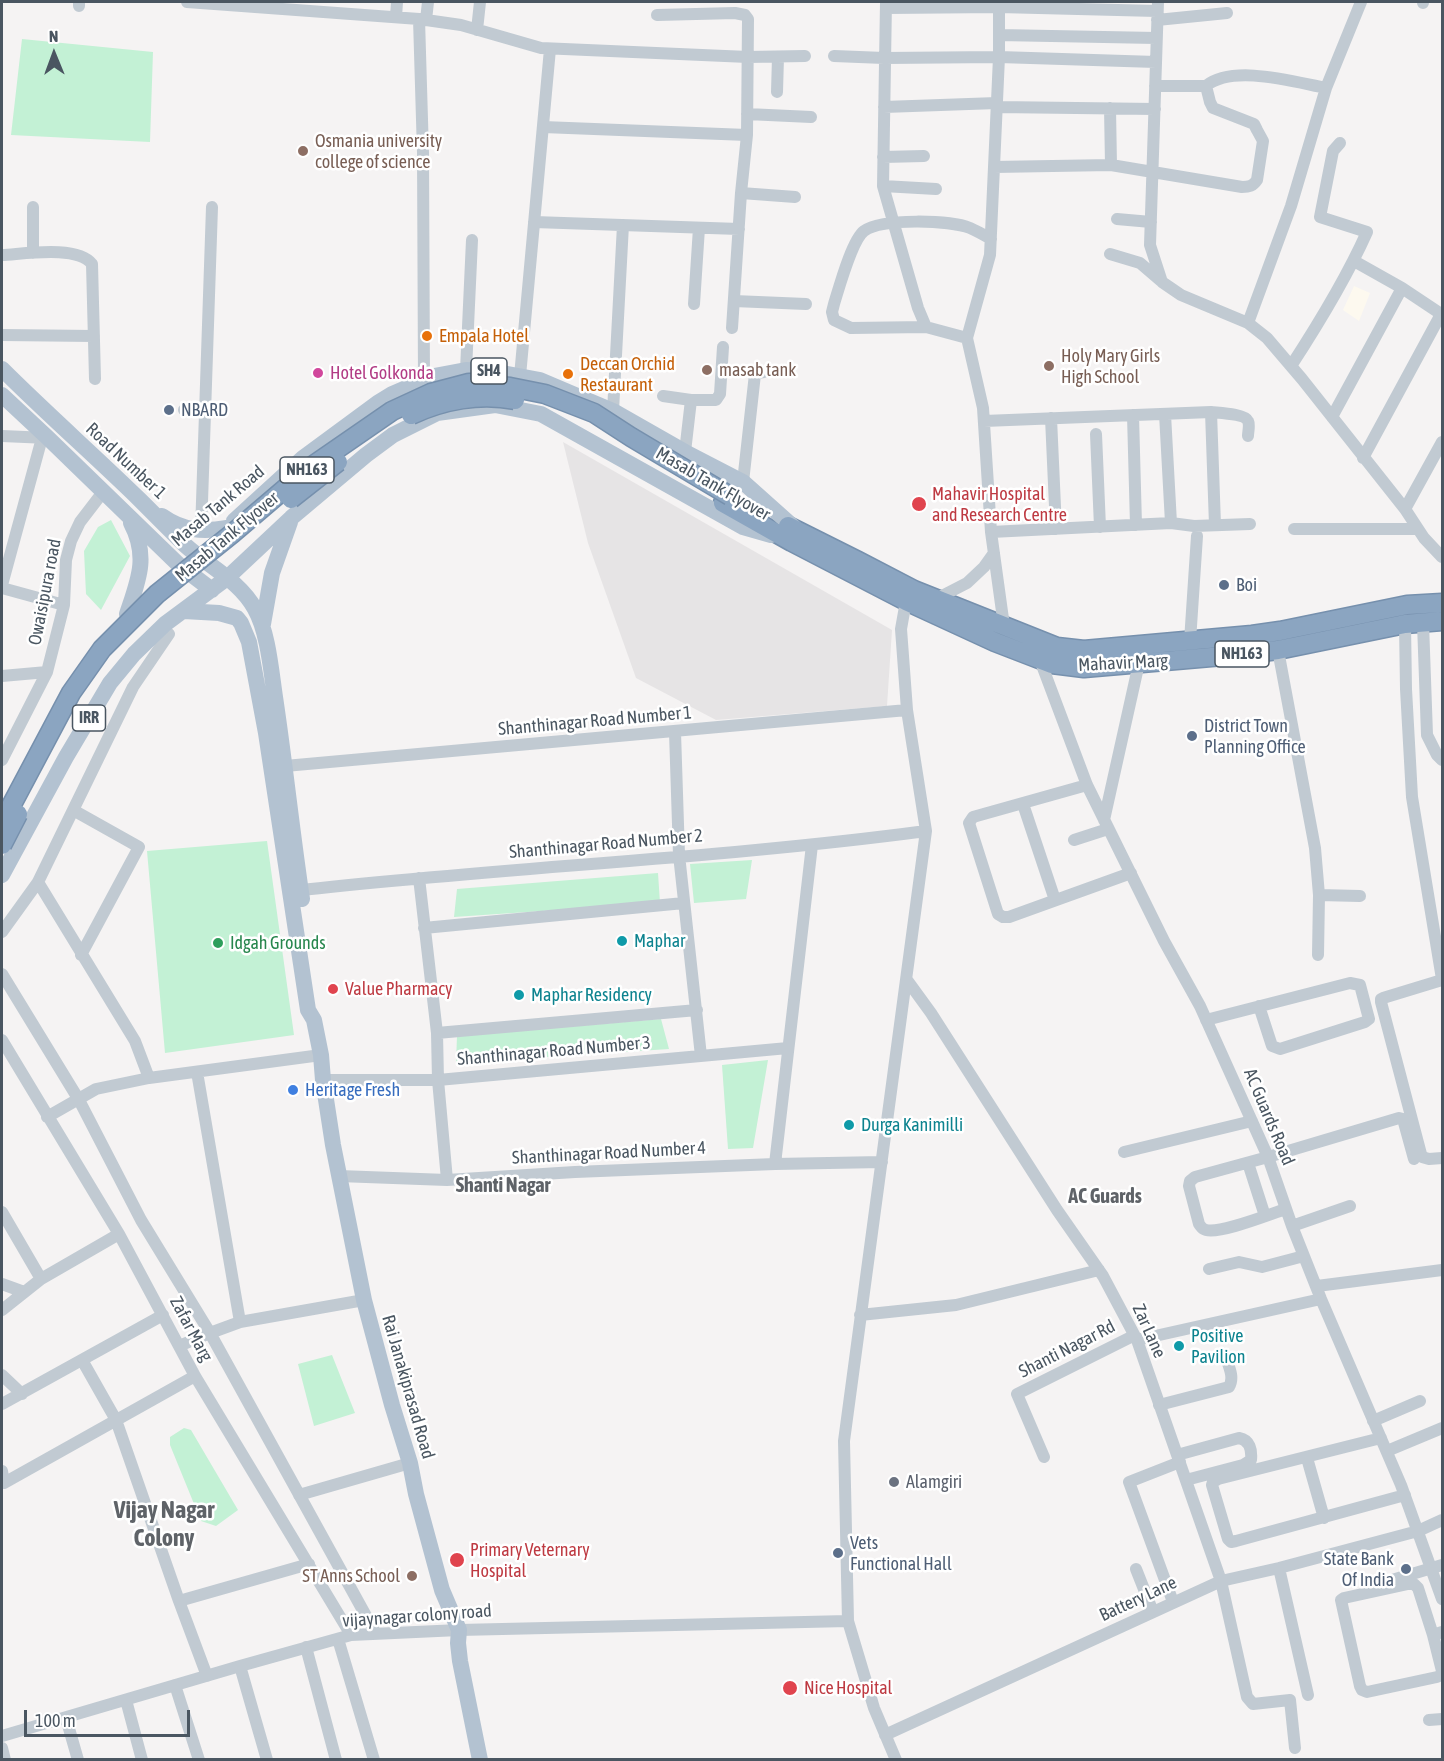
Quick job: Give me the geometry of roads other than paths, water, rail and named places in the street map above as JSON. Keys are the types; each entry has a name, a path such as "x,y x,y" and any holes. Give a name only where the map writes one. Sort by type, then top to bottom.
{"highway":[{"name":"Masab Tank Flyover","path":"2,823 71,693 102,649 157,594 308,469 392,411 431,393 469,383 510,387 545,394 594,413 726,499"},
{"name":"Masab Tank Flyover","path":"2,845 87,684 129,632 175,590 355,448 393,423 430,406 469,398 506,398 540,404 590,425 796,537"},
{"name":"Mahavir Marg","path":"796,537 858,561 914,590 1057,647 1084,650 1190,641 1278,650 1414,624 1443,621"},
{"name":"Mahavir Marg","path":"796,537 906,602 1040,660 1084,668 1139,663 1245,645 1280,631 1407,605 1443,603"}],"main road":[{"name":"Road Number 1","path":"2,369 194,553 227,578 251,602 263,626"},
{"name":"Masab Tank Road","path":"2,812 80,671 102,638 179,565 227,528 303,458 379,402 434,376 466,370 520,376 540,380 614,411 743,482 796,537"},
{"name":"Road Number 1","path":"2,395 179,565 212,590"},
{"name":"SH4","path":"227,578 291,518 393,435 437,413 495,405 541,414 743,527 796,537"},
{"path":"303,458 327,488"},
{"path":"280,479 306,506"},
{"path":"140,499 168,520 186,528 201,531 227,528"},
{"name":"IRR","path":"126,514 138,537 142,559 139,579 127,614"},
{"path":"291,518 272,573 263,626 285,766 295,890"},
{"name":"IRR","path":"2,875 66,757 110,683 134,654 165,624 227,578"},
{"path":"184,610 219,613 237,618 249,642 295,890"},
{"name":"Rai Janakiprasad Road","path":"295,890 308,1010 314,1020 321,1055 339,1176 364,1300 410,1463 442,1590 459,1630 460,1661 480,1760"}],"street":[{"path":"187,2 301,5 423,19 461,25 550,49 805,57"},
{"path":"396,16 397,2"},
{"path":"424,381 423,19 428,2"},
{"path":"477,30 480,2"},
{"path":"1248,324 1291,206 1326,88 1361,2"},
{"path":"999,4 999,57 990,255 967,338 983,408 991,532 1004,626"},
{"path":"926,327 918,308 883,186 886,5 999,4 1227,13"},
{"path":"1157,11 1150,245 1162,282"},
{"path":"657,15 735,13 745,15 747,19 747,135 732,328"},
{"path":"999,35 1156,38"},
{"path":"520,376 550,49"},
{"path":"834,56 999,57 1156,62"},
{"path":"777,92 778,57"},
{"path":"1155,86 1206,86 1214,80 1255,75 1326,88"},
{"path":"994,167 1111,165 1249,187 1257,180 1263,141 1254,124 1213,108 1206,86"},
{"path":"884,107 997,105 1155,109"},
{"path":"1110,108 1111,165"},
{"path":"747,114 811,117"},
{"path":"543,127 747,135"},
{"path":"1291,366 1354,261 1366,232 1320,217 1334,151 1340,143"},
{"path":"883,157 924,156"},
{"path":"883,186 936,189"},
{"path":"741,193 795,197"},
{"path":"33,207 33,253"},
{"path":"201,531 205,411 201,367 212,207"},
{"path":"1117,219 1152,222"},
{"path":"967,338 926,327 851,328 837,322 832,316 834,304 852,250 865,231 894,223 928,221 970,228 991,239"},
{"path":"534,222 739,229"},
{"path":"614,411 623,225"},
{"path":"694,304 699,228"},
{"path":"466,370 472,240"},
{"path":"2,255 73,253 89,260 92,264 95,379"},
{"path":"1110,254 1140,263 1181,295 1248,324 1267,338 1405,509 1424,538 1443,557"},
{"path":"1354,261 1402,288 1441,314 1363,458"},
{"path":"1332,417 1402,288"},
{"path":"734,301 806,304"},
{"path":"2,335 94,336"},
{"path":"663,396 712,401 718,398 723,347"},
{"path":"743,482 755,374 764,372"},
{"path":"685,452 691,400"},
{"path":"184,410 205,411"},
{"path":"984,421 1211,412 1246,418 1249,422 1248,436"},
{"path":"1211,412 1215,525"},
{"path":"1165,414 1171,523"},
{"path":"1133,415 1136,525"},
{"path":"1051,418 1056,529"},
{"path":"1096,434 1100,527"},
{"path":"2,436 45,438 2,586 64,605"},
{"path":"1405,509 1443,442"},
{"name":"Owaisipura road","path":"2,759 47,672 64,605 66,560 71,541 80,522 103,492"},
{"path":"991,532 1171,523 1194,526 1250,524"},
{"path":"1294,529 1417,528"},
{"path":"1190,641 1197,536"},
{"path":"936,599 967,583 984,567 994,553"},
{"path":"896,1760 874,1708 848,1621 844,1441 926,831 907,710 901,629 906,602"},
{"path":"1414,624 1427,735 1438,761"},
{"path":"1414,624 1406,688 1412,797 1443,980 1383,998 1381,1002 1422,1157 1443,1158"},
{"path":"2,932 38,882 133,687 169,634"},
{"path":"1278,650 1309,814 1320,896 1318,955"},
{"name":"AC Guards Road","path":"1040,660 1087,784 1206,1020 1268,1157 1321,1299 1387,1451 1418,1531 1437,1567 1443,1599"},
{"path":"1074,840 1106,824 1139,663"},
{"path":"2,676 47,672"},
{"name":"Shanthinagar Road Number 1","path":"285,766 907,710"},
{"path":"675,732 679,855 701,1056"},
{"path":"1087,784 973,817 970,820 969,823 998,914 1009,917 1131,873"},
{"path":"1023,804 1055,900"},
{"path":"73,810 139,847 81,955"},
{"name":"Shanthinagar Road Number 2","path":"295,890 812,845 926,831"},
{"path":"775,1164 812,845"},
{"path":"419,878 437,1033 438,1080 447,1180"},
{"path":"38,882 135,1041 149,1078"},
{"path":"1320,896 1360,896"},
{"path":"424,928 684,903"},
{"path":"2,974 79,1100 141,1220 210,1333 376,1634"},
{"name":"Zar Lane","path":"907,980 931,1013 1057,1210 1099,1270 1135,1338 1221,1581 1247,1697 1253,1704 1290,1700 1295,1748"},
{"path":"1206,1020 1259,1006 1354,983 1360,985 1369,1019 1280,1050 1272,1046 1259,1006"},
{"path":"437,1033 697,1010"},
{"name":"Zafar Marg","path":"2,1040 119,1234 195,1376 351,1635"},
{"name":"Shanthinagar Road Number 3","path":"323,1080 438,1080 788,1048"},
{"path":"47,1117 96,1089 149,1078 321,1055"},
{"path":"197,1072 240,1322"},
{"path":"1286,1209 1224,1229 1208,1231 1199,1224 1189,1186 1190,1181 1195,1177 1399,1118 1403,1119 1414,1159"},
{"path":"1124,1152 1252,1121"},
{"name":"Shanthinagar Road Number 4","path":"339,1176 447,1180 575,1172 882,1162"},
{"path":"1248,1163 1265,1216"},
{"path":"1292,1226 1350,1206"},
{"path":"2,1212 41,1279"},
{"path":"2,1310 41,1279 119,1234"},
{"path":"1209,1269 1239,1262 1262,1267 1304,1256"},
{"path":"860,1315 956,1305 1099,1270"},
{"path":"1317,1286 1443,1270"},
{"path":"2,1284 24,1292"},
{"name":"Shanti Nagar Rd","path":"1044,1456 1017,1394 1135,1338 1321,1299"},
{"path":"178,1346 240,1322 364,1300"},
{"path":"2,1404 164,1315"},
{"path":"1159,1405 1229,1387 1232,1377 1225,1355"},
{"path":"82,1360 116,1420 207,1676"},
{"path":"2,1375 22,1394"},
{"path":"2,1471 4,1483 195,1376"},
{"path":"1374,1421 1420,1401"},
{"path":"1387,1451 1443,1428"},
{"path":"1173,1602 1129,1482 1178,1458 1239,1438 1244,1439 1252,1452 1251,1460 1243,1465 1186,1480"},
{"path":"1381,1438 1213,1482 1228,1539 1231,1542 1405,1496"},
{"path":"1307,1458 1324,1518"},
{"path":"299,1495 410,1463"},
{"name":"Battery Lane","path":"885,1735 1221,1581 1418,1531 1443,1520"},
{"path":"179,1601 309,1564"},
{"path":"1347,1592 1437,1567"},
{"path":"1279,1568 1308,1695"},
{"path":"1136,1569 1153,1612"},
{"path":"1414,1584 1418,1588 1438,1634 1441,1675 1367,1692 1360,1686 1341,1600 1414,1584"},
{"name":"vijaynagar colony road","path":"2,1736 351,1635 459,1630 848,1621"},
{"path":"338,1639 374,1760"},
{"path":"306,1647 336,1760"},
{"path":"240,1666 267,1760"},
{"path":"175,1685 199,1760"},
{"path":"126,1700 142,1760"},
{"path":"66,1718 78,1760"},
{"path":"1429,1720 1443,1719"},
{"path":"2,1748 5,1760"}],"place":[{"name":"Osmania university college of science","path":"303,151"},
{"name":"Empala Hotel","path":"427,336"},
{"name":"Holy Mary Girls High School","path":"1049,366"},
{"name":"masab tank","path":"707,370"},
{"name":"Hotel Golkonda","path":"318,373"},
{"name":"Deccan Orchid Restaurant","path":"568,374"},
{"name":"NBARD","path":"169,410"},
{"name":"Mahavir Hospital and Research Centre","path":"919,504"},
{"name":"Boi","path":"1224,585"},
{"name":"District Town Planning Office","path":"1192,736"},
{"name":"Maphar","path":"622,941"},
{"name":"Idgah Grounds","path":"218,943"},
{"name":"Value Pharmacy","path":"333,989"},
{"name":"Maphar Residency","path":"519,995"},
{"name":"Heritage Fresh","path":"293,1090"},
{"name":"Durga Kanimilli","path":"849,1125"},
{"name":"Positive Pavilion","path":"1179,1346"},
{"name":"Alamgiri","path":"894,1482"},
{"name":"Vets Functional Hall","path":"838,1553"},
{"name":"Primary Veternary Hospital","path":"457,1560"},
{"name":"State Bank Of India","path":"1406,1569"},
{"name":"ST Anns School","path":"412,1576"},
{"name":"Nice Hospital","path":"790,1688"}],"district":[{"name":"Shanti Nagar","path":"503,1186"},
{"name":"AC Guards","path":"1105,1197"},
{"name":"Vijay Nagar Colony","path":"164,1524"}]}
